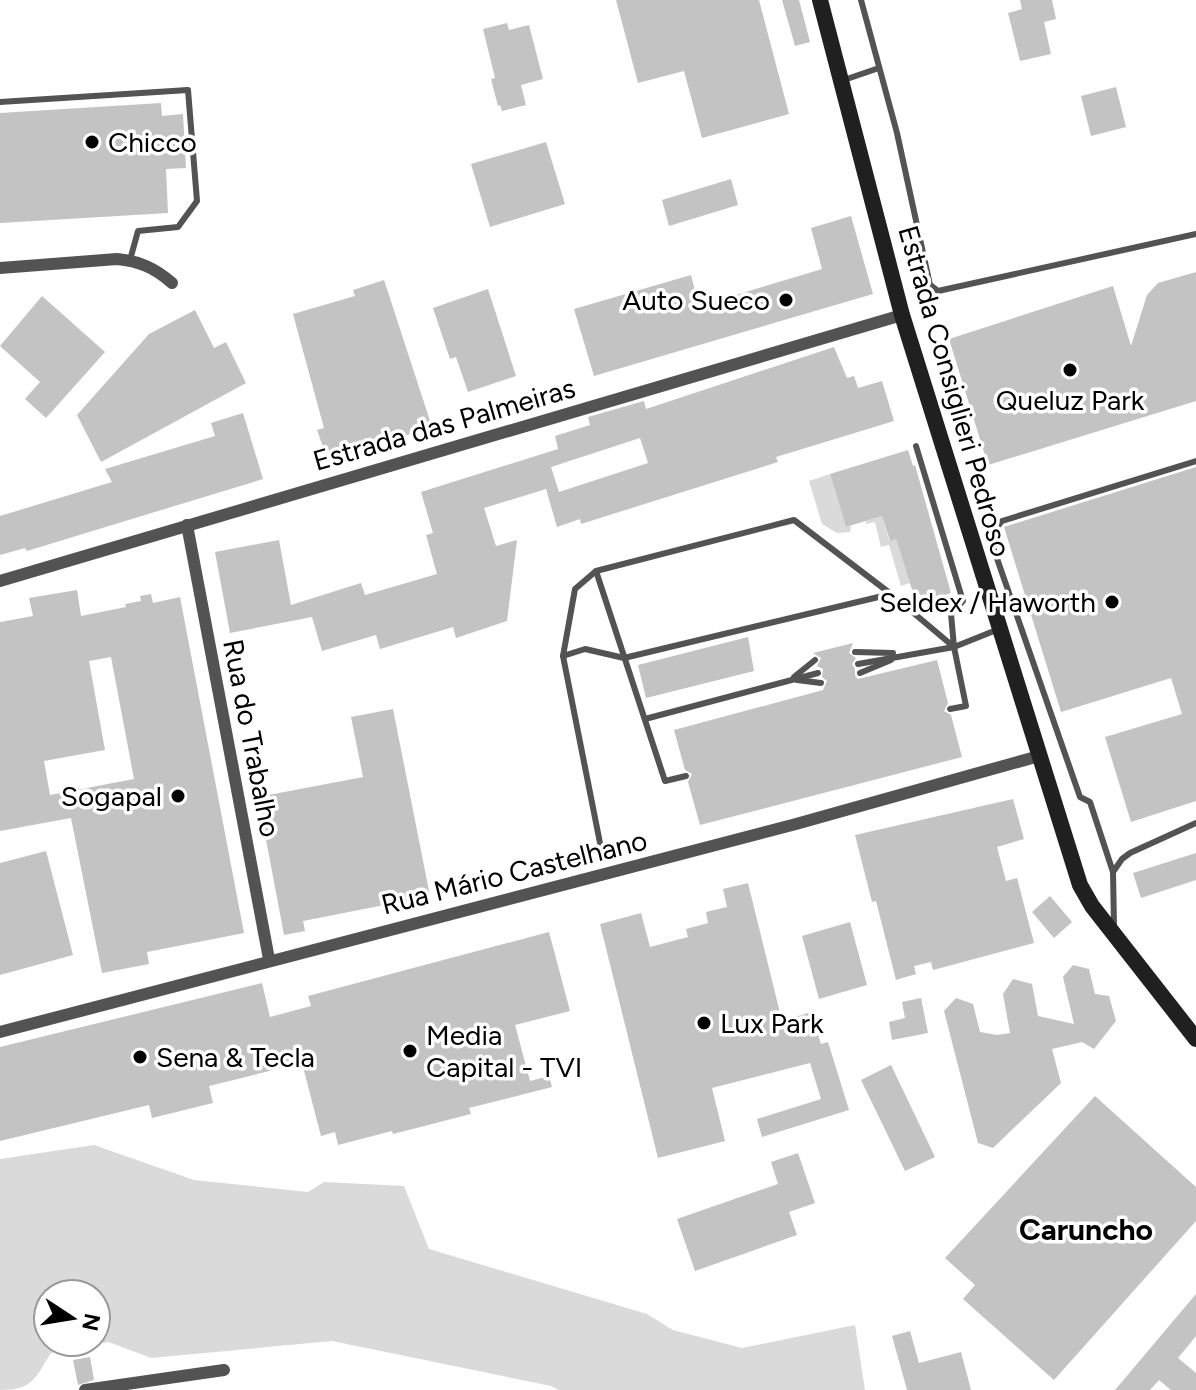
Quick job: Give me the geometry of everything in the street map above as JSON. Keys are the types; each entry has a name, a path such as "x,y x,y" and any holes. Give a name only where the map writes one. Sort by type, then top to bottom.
{"main road":[{"name":"Estrada Consiglieri Pedroso","path":"820,0 902,315 1080,885 1092,906 1196,1039"}],"street":[{"path":"0,268 130,260 158,271 172,283"},
{"name":"Estrada das Palmeiras","path":"0,581 902,315"},
{"name":"Rua do Trabalho","path":"187,525 269,959"},
{"name":"Rua Mário Castelhano","path":"0,1032 269,959 796,824 1039,756"},
{"path":"85,1390 224,1370"}],"lane":[{"path":"861,0 897,133 930,285 938,291 1196,234"},
{"path":"841,81 879,68"},
{"path":"0,102 188,90 197,201 178,227 138,231 130,260"},
{"path":"916,446 963,601 951,614 966,706 950,709"},
{"path":"1114,934 1113,872 1090,802 1080,797 1059,743 993,547 993,537 996,526 1002,521 1196,461"},
{"path":"600,843 563,656 575,589 596,571 794,520 954,647"},
{"path":"596,571 665,781 686,776"},
{"path":"563,656 585,649 624,658 891,594"},
{"path":"858,664 954,647 999,629"},
{"path":"855,652 905,654"},
{"path":"860,673 905,654"},
{"path":"792,679 815,660"},
{"path":"645,719 818,673"},
{"path":"792,679 821,683"},
{"path":"1113,872 1130,853 1196,823"}],"shaded area":[{"path":"830,474 846,527 851,526 850,532 837,533 822,524 809,481"},
{"path":"882,516 889,540 896,539 910,583 901,586 889,545 881,547 875,522 866,524 866,521"},
{"path":"94,1145 194,1180 308,1192 324,1182 404,1186 429,1249 647,1314 673,1330 742,1348 855,1325 865,1390 559,1390 332,1341 151,1358 112,1343 112,1278 32,1278 32,1358 48,1358 32,1381 20,1388 0,1390 0,1159"}],"building":[{"path":"616,0 759,0 789,114 702,138 684,71 638,83"},
{"path":"782,0 799,0 810,42 795,46"},
{"path":"1020,0 1052,0 1056,19 1044,22 1051,54 1020,61 1008,13 1022,9"},
{"path":"507,23 509,30 529,25 543,79 521,85 526,105 502,111 491,79 495,78 483,29"},
{"path":"1116,87 1126,127 1091,136 1081,96"},
{"name":"Chicco","path":"161,103 162,116 183,114 186,168 166,169 168,213 0,223 0,113"},
{"path":"546,142 565,204 490,227 471,164"},
{"path":"731,179 738,205 669,226 662,200"},
{"name":"Auto Sueco","path":"851,216 873,294 594,376 574,309 691,275 699,306 822,269 811,228"},
{"path":"1196,272 1196,401 988,465 949,339 1113,286 1131,346 1147,295 1158,283"},
{"path":"384,280 432,427 328,461 317,430 324,428 293,314 355,296 353,290"},
{"path":"488,289 516,376 468,392 456,357 450,359 433,308"},
{"path":"42,296 105,352 46,418 25,399 40,382 0,346"},
{"path":"195,310 214,348 226,342 246,383 101,462 77,415 149,334"},
{"path":"834,347 847,378 854,376 858,388 882,381 894,421 776,457 778,462 581,524 580,519 557,527 546,489 484,508 496,546 517,540 507,621 456,638 453,627 380,649 376,635 322,651 312,617 230,633 215,552 279,540 291,605 361,583 365,595 437,574 426,535 433,533 421,492 558,449 555,436 590,425 588,417 644,401 646,409","holes":["640,438 648,463 559,492 551,467"]},
{"path":"243,413 263,479 27,551 25,548 0,555 0,516 112,482 105,469 215,436 211,423"},
{"path":"908,450 951,593 923,602 920,594 914,596 896,539 890,541 882,516 846,527 830,474"},
{"name":"Seldex / Haworth","path":"1196,467 1196,801 1131,822 1105,737 1182,714 1171,678 1061,712 1004,527"},
{"path":"77,590 81,616 126,607 125,604 141,601 140,596 151,594 153,603 180,597 244,933 147,952 149,964 102,973 71,818 0,831 0,622 33,616 29,598","holes":["111,657 134,779 50,795 44,761 105,750 89,661"]},
{"path":"748,637 754,671 646,698 638,665"},
{"path":"853,643 849,653 856,658 852,664 858,679 937,660 948,703 944,711 951,715 962,757 700,825 688,782 692,774 685,770 674,730 823,690 827,681 822,677 823,669 817,666 821,658 813,653"},
{"path":"393,709 430,896 303,921 305,931 284,935 258,797 363,777 351,717"},
{"path":"1013,799 1024,839 997,847 1006,881 1017,878 1034,943 933,970 931,962 914,966 916,974 896,980 855,835"},
{"path":"46,851 73,955 0,975 0,863"},
{"path":"1196,853 1196,880 1141,898 1133,873"},
{"name":"Lux Park","path":"748,883 782,1021 811,1012 821,1044 828,1042 849,1110 762,1137 757,1119 821,1099 810,1063 712,1088 725,1141 658,1158 600,924 641,913 650,947 688,937 686,929 708,923 706,912 727,907 723,889"},
{"path":"1050,896 1072,922 1054,938 1032,912"},
{"path":"850,922 867,985 819,999 802,936"},
{"path":"549,932 570,1011 515,1025 530,1081 549,1076 552,1087 469,1108 471,1114 338,1145 335,1132 321,1136 302,1063 209,1086 213,1103 152,1118 149,1105 0,1141 0,1047 262,983 270,1017 311,1006 308,996"},
{"path":"1073,965 1089,969 1095,994 1109,996 1116,1021 1094,1049 1082,1042 1052,1049 1061,1083 993,1148 978,1143 944,1011 956,998 973,1004 980,1032 997,1035 1010,1033 1003,994 1013,979 1032,984 1038,1016 1074,1024 1063,977"},
{"path":"921,998 928,1033 892,1040 889,1022 905,1018 902,1002"},
{"path":"891,1065 935,1157 905,1171 861,1080"},
{"path":"1095,1096 1196,1187 1196,1221 1054,1380 963,1299 975,1285 945,1258"},
{"path":"798,1153 815,1203 789,1212 797,1235 695,1271 677,1219 778,1184 771,1162"},
{"path":"1196,1294 1196,1336 1178,1358 1196,1373 1196,1390 1171,1390 1159,1380 1150,1390 1115,1390"},
{"path":"910,1331 919,1363 961,1352 971,1390 907,1390 892,1336"},
{"path":"90,1358 94,1380 78,1385 73,1360"}],"place":[{"name":"Chicco","path":"92,142"},
{"name":"Auto Sueco","path":"786,300"},
{"name":"Queluz Park","path":"1070,370"},
{"name":"Seldex / Haworth","path":"1112,602"},
{"name":"Sogapal","path":"178,796"},
{"name":"Lux Park","path":"704,1023"},
{"name":"Media Capital - TVI","path":"410,1051"},
{"name":"Sena & Tecla","path":"140,1057"}],"district":[{"name":"Caruncho","path":"1086,1230"}]}
